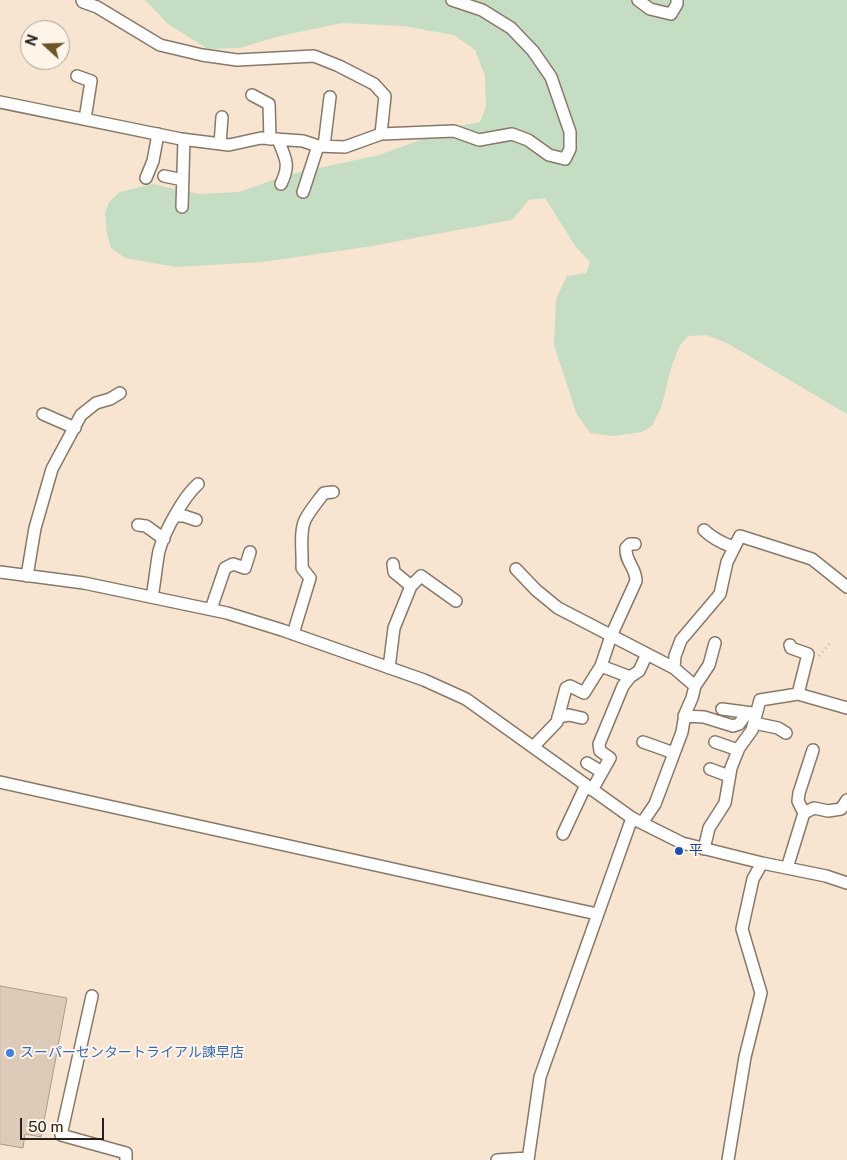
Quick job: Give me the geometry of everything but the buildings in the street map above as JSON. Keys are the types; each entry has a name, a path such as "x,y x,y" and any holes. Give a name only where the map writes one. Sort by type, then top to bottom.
{"street":[{"path":"82,0 97,6 160,45 202,55 237,60 314,56 339,66 374,84 385,96 381,134"},
{"path":"0,102 184,139 229,145 261,138 303,141 321,146 344,147 381,134 454,131 479,140 512,134 528,140 549,156 565,159 570,150 570,132 551,77 533,51 511,28 482,10 452,0"},
{"path":"638,0 650,9 671,14 677,4 677,0"},
{"path":"77,76 91,81 85,119"},
{"path":"252,95 269,104 274,139 286,162 287,171 281,184"},
{"path":"303,192 321,146 330,97"},
{"path":"220,144 222,117"},
{"path":"146,178 153,161 158,134"},
{"path":"182,207 184,139"},
{"path":"164,176 183,180"},
{"path":"27,576 35,528 52,469 82,415 96,403 110,399 120,393"},
{"path":"43,414 75,428"},
{"path":"152,597 160,549 164,539 190,491 198,484"},
{"path":"293,634 310,578 302,568 304,520 324,493 333,492"},
{"path":"175,516 184,516 196,520"},
{"path":"138,525 146,526 164,539"},
{"path":"704,530 716,540 734,547"},
{"path":"674,668 675,656 681,640 720,594 727,562 740,536 812,559 847,587"},
{"path":"533,748 557,722 566,688 570,686 584,693 602,666 611,636 636,581 636,572 625,557 626,548 630,544 635,544"},
{"path":"211,609 225,568 233,564 245,568 250,552"},
{"path":"393,564 394,572 411,586"},
{"path":"516,569 536,590 558,608 674,668 694,686"},
{"path":"0,572 84,583 227,613 424,680 466,699 637,821 682,843 847,882"},
{"path":"389,668 394,628 411,586 421,576 456,601"},
{"path":"497,1160 528,1159 540,1077 597,914 637,821 654,804 682,732 684,716 694,686 709,665 715,643"},
{"path":"790,645 792,648 808,654 798,694"},
{"path":"563,834 589,787 602,772 610,758 600,751 599,744 623,686 630,677 639,671 648,654"},
{"path":"602,666 630,677"},
{"path":"704,849 709,828 725,803 729,776 738,750 752,730 752,716 760,700 798,694 847,708"},
{"path":"722,709 752,716 786,733"},
{"path":"558,717 569,715 582,718"},
{"path":"684,716 704,717 733,726 752,716"},
{"path":"643,742 674,753"},
{"path":"715,742 738,750"},
{"path":"787,868 804,813 798,801 799,793 812,750"},
{"path":"587,764 602,772"},
{"path":"710,769 729,776"},
{"path":"0,782 597,914"},
{"path":"804,813 814,808 828,811 841,808 847,800"},
{"path":"728,1160 745,1057 761,993 742,929 753,879 762,863"},
{"path":"92,996 61,1135 126,1153 126,1160"}],"green space":[{"path":"145,0 847,0 847,414 727,343 706,335 688,336 680,345 672,365 661,408 652,426 642,432 613,436 590,433 577,415 554,345 556,299 567,276 586,273 590,262 576,247 545,198 529,200 512,220 366,247 262,262 176,267 125,258 111,248 107,234 105,213 109,202 120,192 153,184 198,194 239,192 287,175 379,155 459,126 480,122 486,107 485,76 475,50 454,35 403,26 342,23 280,36 240,48 208,49 168,24"}],"place":[{"name":"平","path":"679,851"},
{"name":"スーパーセンタートライアル諫早店","path":"10,1053"}]}
